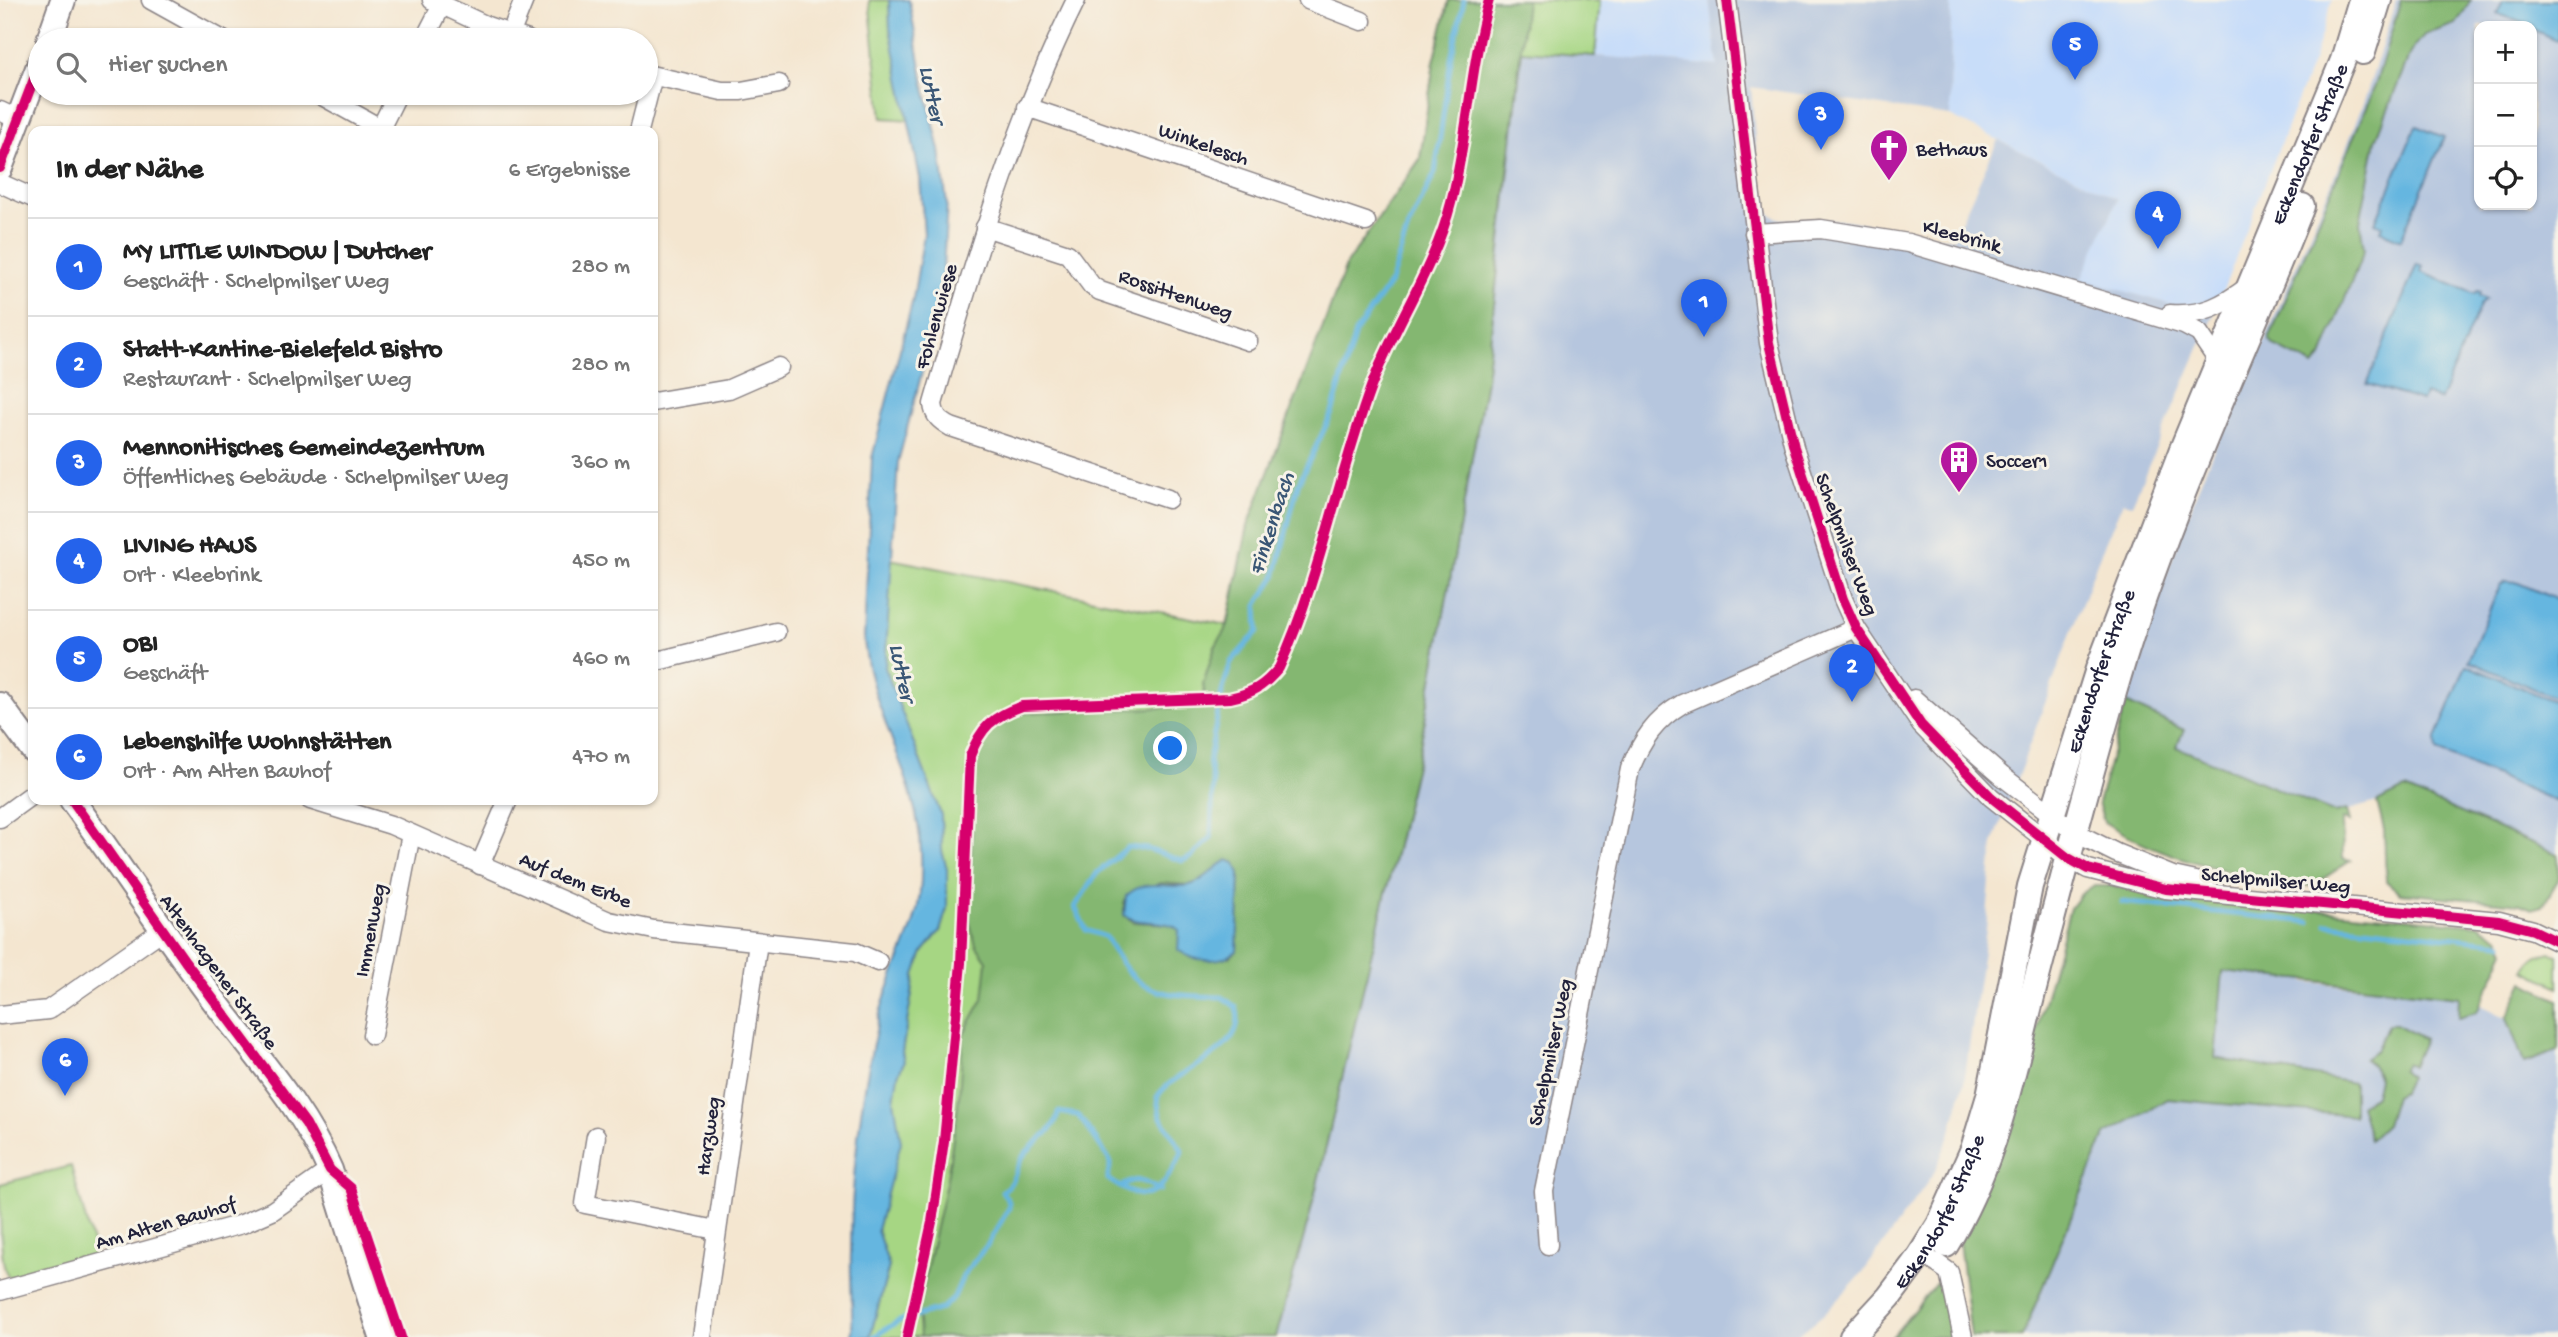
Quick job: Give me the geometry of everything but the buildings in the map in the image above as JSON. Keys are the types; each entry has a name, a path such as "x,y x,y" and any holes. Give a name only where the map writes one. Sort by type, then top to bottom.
{"main road":[{"path":"53,28 63,0"},
{"name":"Eckendorfer Straße","path":"1852,1337 1889,1297 1919,1257 1945,1213 1973,1149 1989,1096 2007,995 2044,838 2125,595 2218,361 2343,60 2361,0"},
{"name":"Eckendorfer Straße","path":"1875,1337 1935,1262 1972,1199 1996,1139 2068,858 2146,589 2352,82 2379,0"},
{"path":"0,168 9,115 28,83"},
{"path":"0,705 28,743"},
{"name":"Altenhagener Straße","path":"76,805 306,1124 330,1170 382,1337"}],"street":[{"path":"151,0 201,28"},
{"path":"512,28 524,0"},
{"name":"Fohlenwiese","path":"1076,0 1027,107 985,227 933,404 938,419 951,427 1168,499"},
{"path":"1308,0 1363,21"},
{"name":"Schelpmilser Weg","path":"1727,0 1769,343 1794,447 1843,598 1856,628 1928,732 1991,797 2068,858 2088,869 2166,889 2265,896 2490,919 2520,926 2558,942"},
{"path":"428,28 437,2 496,28"},
{"path":"658,77 722,91 741,91 779,84"},
{"path":"337,105 373,126"},
{"path":"382,126 392,105"},
{"path":"640,126 644,105"},
{"name":"Winkelesch","path":"1027,107 1366,222"},
{"path":"0,183 28,196"},
{"name":"Rossittenweg","path":"985,227 1069,254 1092,286 1100,291 1248,341"},
{"name":"Kleebrink","path":"1754,233 1821,229 1908,243 2154,314 2199,333 2218,361"},
{"name":"Kleebrink","path":"2154,314 2192,316 2209,312 2249,286"},
{"path":"658,401 729,389 779,367"},
{"name":"Schelpmilser Weg","path":"1548,1245 1544,1191 1630,769 1640,747 1664,715 1682,704 1856,628"},
{"path":"658,661 775,632"},
{"name":"Schelpmilser Weg","path":"1871,652 1927,713 2076,833 2116,853 2174,876 2265,896"},
{"path":"0,818 28,797"},
{"name":"Auf dem Erbe","path":"328,805 411,834 609,921 646,929 855,952 878,962"},
{"path":"480,865 506,805"},
{"name":"Immenweg","path":"372,1035 411,834"},
{"path":"0,1015 48,1010 164,929"},
{"name":"Harzweg","path":"702,1337 758,942"},
{"path":"596,1136 585,1204 716,1230"},
{"name":"Am Alten Bauhof","path":"0,1290 231,1228 272,1211 330,1170"},
{"name":"Eckendorfer Straße","path":"1935,1262 1949,1272 1963,1337"}],"shaded area":[{"path":"1600,0 1709,0 1718,66 1595,56"},
{"path":"1709,0 1951,0 1950,116 1751,87 1759,192 1771,215 1781,219 1846,220 1953,239 1998,140 2118,199 2081,279 2213,316 2132,504 2123,502 2099,557 1993,844 1986,930 1964,1082 1950,1135 1934,1173 1864,1271 1824,1314 1795,1337 1276,1337 1310,1214 1419,752 1486,380 1522,50 1718,66"},
{"path":"1951,0 2332,0 2313,61 2213,316 2080,279 2118,199 1950,116"},
{"path":"2396,0 2558,0 2558,854 2405,789 2377,802 2335,814 2175,747 2184,731 2126,703 2159,594 2204,473 2238,392 2242,393 2345,151 2368,90"},
{"path":"2223,970 2304,979 2305,982 2460,997 2458,1017 2477,1012 2481,1005 2507,1018 2524,1063 2558,1051 2558,1337 2022,1337 2105,1135 2168,1099 2354,1116 2353,1083 2215,1058"}],"green space":[{"path":"869,0 889,0 890,29 910,120 882,118"},
{"path":"1449,0 1600,0 1595,56 1522,51 1486,380 1419,752 1310,1214 1276,1337 870,1337 889,1266 877,1230 900,1142 894,1100 898,1074 904,1062 902,1052 915,975 923,952 940,931 947,908 947,869 942,851 941,815 885,668 890,559 1227,625 1248,526 1347,263 1420,159 1434,62"},
{"path":"1449,0 1526,0 1486,380 1419,752 1310,1214 1276,1337 920,1337 918,1307 947,1178 959,1097 963,1034 983,999 987,961 976,945 969,921 974,752 988,731 1017,713 1206,706 1203,684 1215,647 1228,625 1248,526 1347,263 1420,159 1434,62","holes":["1228,860 1240,873 1237,951 1229,957 1172,924 1134,922 1124,915 1124,901 1161,883 1197,883"]},
{"path":"2401,0 2471,0 2456,24 2424,35 2410,53 2376,140 2360,222 2364,250 2322,357 2314,366 2274,346 2269,339 2375,86"},
{"path":"2126,703 2184,730 2176,747 2335,813 2347,810 2350,821 2342,819 2343,859 2350,861 2312,886 2285,882 2231,872 2178,857 2128,836 2104,822 2098,803"},
{"path":"2405,789 2558,854 2558,880 2543,906 2532,909 2520,904 2400,893 2386,881 2384,830 2377,802"},
{"path":"2093,886 2114,886 2172,896 2480,925 2500,938 2505,951 2477,1012 2458,1017 2459,997 2223,971 2215,1058 2354,1083 2354,1116 2168,1099 2105,1135 2022,1337 1971,1337 1959,1242 2026,1068 2070,908 2080,895"},
{"path":"2550,952 2558,954 2558,987 2525,970 2536,956"},
{"path":"2524,982 2558,1000 2558,1051 2524,1063 2507,1018"},
{"path":"2388,1024 2396,1024 2424,1039 2412,1066 2406,1063 2402,1070 2409,1077 2402,1092 2395,1096 2386,1125 2370,1140 2360,1105 2375,1096 2379,1078 2373,1066 2364,1059 2376,1051"},
{"path":"71,1166 96,1257 17,1279 9,1277 3,1258 0,1184"},
{"path":"1938,1281 1946,1285 1953,1337 1892,1337"}],"water":[{"path":"889,0 909,0 924,84 940,150 947,204 941,301 898,462 885,668 941,815 942,851 947,869 947,908 940,931 923,952 915,975 902,1052 904,1062 898,1075 894,1100 901,1142 877,1230 889,1266 870,1337 852,1337 851,1223 862,1107 881,1008 916,913 921,870 918,826 912,799 876,694 864,640 872,458 913,299 924,234 920,178 890,29"},
{"path":"2503,0 2558,0 2558,41 2537,31 2537,21 2517,21 2497,14"},
{"path":"2416,126 2444,137 2401,240 2380,231 2382,226 2375,223"},
{"path":"2417,264 2423,266 2421,272 2475,294 2480,292 2479,296 2486,299 2481,303 2440,400 2425,394 2422,401 2367,384"},
{"path":"2505,581 2516,582 2558,600 2558,699 2468,661 2500,585"},
{"path":"2466,665 2558,703 2558,802 2437,751 2436,739"},
{"path":"1228,860 1235,863 1240,873 1237,951 1230,955 1215,960 1192,957 1178,950 1179,930 1173,926 1138,921 1124,915 1126,896 1134,890 1149,885 1190,885"}],"waterway":[{"name":"Finkenbach","path":"873,1337 899,1321 941,1309 954,1297 964,1274 988,1244 1009,1208 1009,1202 1002,1191 1013,1179 1024,1155 1054,1125 1058,1112 1078,1115 1109,1160 1108,1179 1136,1194 1144,1195 1158,1188 1181,1156 1182,1150 1160,1116 1157,1097 1166,1086 1209,1058 1233,1036 1238,1023 1236,1007 1222,997 1166,993 1140,982 1129,972 1106,937 1086,930 1075,907 1097,873 1128,847 1148,849 1182,861 1191,857 1211,838 1213,784 1209,760 1222,692 1231,662 1258,631 1257,605 1275,577 1298,484 1332,413 1355,333 1391,281 1408,228 1435,173 1451,59 1464,0"},
{"path":"2122,902 2310,922"},
{"path":"2327,924 2502,943"},
{"name":"Finkenbach","path":"1121,1187 1136,1180 1160,1190"}],"cycle path":[{"path":"907,1337 932,1222 944,1141 961,963 970,756 974,746 989,724 1022,706 1230,698 1258,688 1279,668 1306,599 1371,387 1444,227 1457,178 1477,51 1489,0"},
{"path":"1727,0 1769,343 1794,447 1843,599 1856,628 1921,725 1991,797 2068,858 2088,869 2166,889 2499,921 2533,930 2558,942"},
{"path":"0,168 28,94"},
{"path":"76,805 185,961 306,1124 330,1170 351,1188 401,1337"}],"place":[{"name":"OBI","path":"2075,80"},
{"name":"Mennonitisches Gemeindezentrum","path":"1821,150"},
{"name":"Bethaus","path":"1889,182"},
{"name":"LIVING HAUS","path":"2158,249"},
{"name":"MY LITTLE WINDOW | Dutcher","path":"1704,337"},
{"name":"Soccer1","path":"1959,494"},
{"name":"Statt-Kantine-Bielefeld Bistro","path":"1852,702"},
{"name":"Lebenshilfe Wohnstätten","path":"65,1096"}],"water label":[{"name":"Lutter","path":"934,94"},
{"name":"Lutter","path":"904,672"}]}
